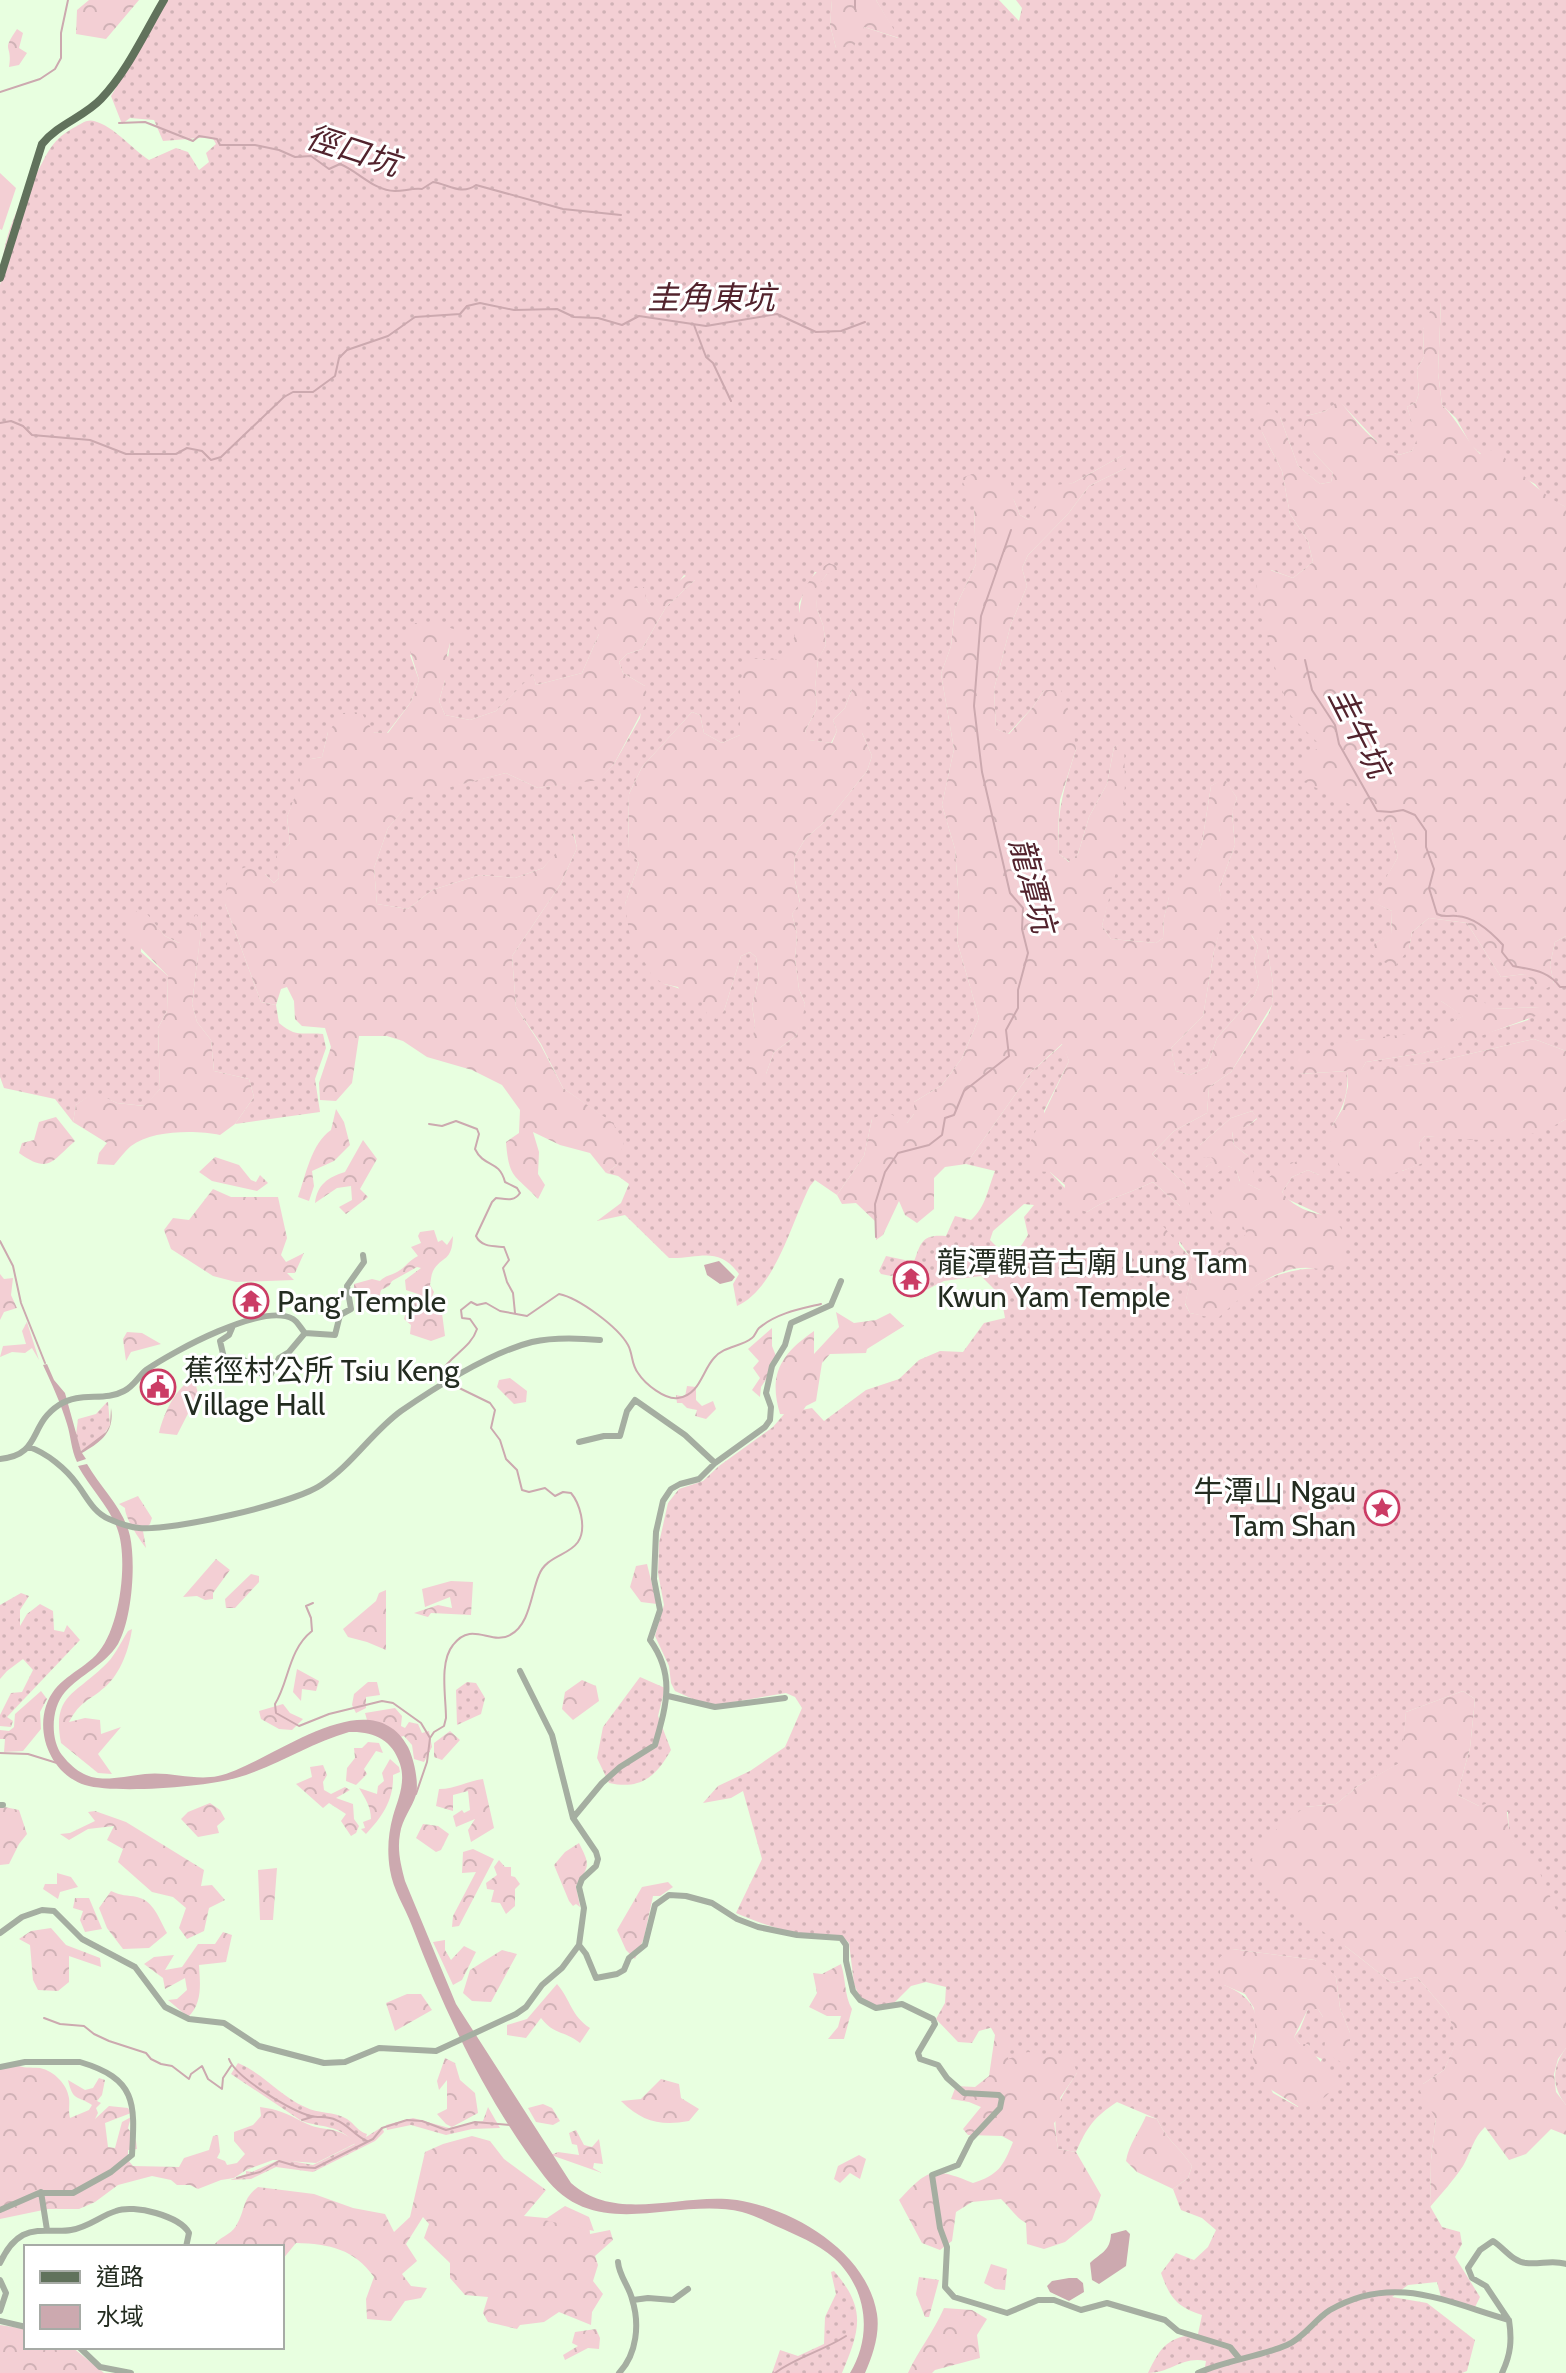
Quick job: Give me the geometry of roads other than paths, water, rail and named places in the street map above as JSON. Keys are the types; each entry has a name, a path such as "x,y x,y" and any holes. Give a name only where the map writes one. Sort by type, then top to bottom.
{"main road":[{"path":"0,278 42,144 103,97 164,0"}],"street":[{"path":"0,1459 16,1456 29,1447 41,1421 58,1406 69,1400 124,1391 148,1369 200,1341 256,1318 274,1315 287,1317 305,1333 332,1337 336,1334 340,1315 351,1309 347,1286 364,1263 363,1255"},
{"path":"573,1818 602,1783 620,1767 655,1745 668,1696 664,1662 650,1640 660,1610 654,1579 656,1532 663,1501 671,1489 699,1479 715,1463 765,1427 770,1420 771,1407 766,1393 772,1366 785,1345 791,1323 831,1305 841,1281"},
{"path":"224,1358 220,1341 229,1335 233,1327"},
{"path":"203,1363 224,1358 241,1359 261,1375 270,1376 279,1358 289,1352 305,1333"},
{"path":"29,1447 42,1452 69,1474 90,1504 109,1519 137,1528 169,1525 253,1509 319,1487 341,1470 386,1422 451,1380 503,1353 535,1341 600,1340"},
{"path":"579,1442 620,1436 627,1411 635,1400 685,1435 715,1463"},
{"path":"0,1933 22,1917 42,1910 54,1911 82,1939 135,1967 165,2007 189,2019 224,2023 259,2046 315,2061 345,2062 379,2048 430,2052 521,2011 537,1989 562,1968 579,1945 584,1908 580,1884 596,1866 598,1859 573,1818 552,1735 520,1671"},
{"path":"668,1696 715,1707 785,1698"},
{"path":"579,1945 596,1978 617,1974 624,1970 629,1958 645,1945 655,1905 661,1898 677,1895 712,1903 737,1919 758,1927 797,1935 841,1938 846,1945 846,1961 853,1991 860,2000 876,2008 902,2004 933,2019 935,2024 918,2053 920,2059 938,2065 964,2093 999,2095 1002,2098 1000,2108 971,2139 958,2165 932,2175 940,2228 947,2247 945,2287 948,2293 969,2303 1007,2313 1038,2300 1054,2300 1081,2310 1107,2303 1165,2320 1178,2331 1230,2347 1239,2358"},
{"path":"0,2067 25,2062 80,2062 117,2079 133,2104 130,2156 111,2172 73,2193 41,2192 0,2210"},
{"path":"41,2192 47,2230"},
{"path":"0,2263 18,2239 30,2233 86,2226 122,2209 156,2212 184,2225 189,2233 186,2245"},
{"path":"1502,2373 1509,2359 1512,2341 1509,2320 1486,2286 1472,2278 1468,2268 1480,2250 1493,2241 1515,2260 1527,2264 1554,2260 1566,2264"},
{"path":"618,2262 633,2300 634,2346 629,2361 619,2373"},
{"path":"0,2280 6,2293 0,2311"},
{"path":"633,2300 673,2300 688,2289"},
{"path":"1198,2373 1285,2346 1308,2331 1329,2311 1364,2295 1425,2293 1509,2320"},
{"path":"0,2321 24,2327"},
{"path":"81,2349 100,2367 131,2373"}],"water":[{"path":"719,1261 735,1277 732,1281 720,1284 707,1275 704,1265"},
{"path":"47,1364 54,1380 65,1393 81,1451 106,1432 110,1425 111,1408 112,1416 109,1430 101,1440 82,1453 86,1459 77,1462 65,1417 43,1365"},
{"path":"87,1464 127,1526 132,1548 132,1591 127,1621 118,1644 65,1692 57,1706 54,1732 62,1755 90,1777 154,1773 209,1777 239,1769 290,1743 344,1722 369,1720 391,1727 408,1747 416,1777 416,1795 399,1840 405,1881 456,2004 571,2183 589,2195 609,2202 651,2204 737,2200 782,2213 825,2237 859,2271 877,2314 878,2329 865,2373 850,2373 862,2343 864,2328 860,2298 845,2270 821,2248 742,2212 690,2209 637,2214 587,2208 565,2197 544,2176 504,2117 469,2056 394,1885 388,1843 402,1777 400,1764 387,1743 374,1735 349,1732 236,1778 160,1788 117,1789 85,1785 64,1773 56,1764 43,1730 46,1706 55,1689 89,1662 104,1644 116,1612 122,1575 121,1541 117,1528 78,1466"},
{"path":"1126,2230 1130,2234 1126,2266 1099,2284 1092,2280 1090,2263 1107,2248 1111,2234"},
{"path":"1077,2278 1083,2283 1084,2292 1069,2301 1050,2292 1047,2286 1052,2281"}],"waterway":[{"path":"0,92 40,79 55,69 61,58 61,33 68,0"},
{"path":"855,0 855,9"},
{"name":"徑口坑","path":"119,123 145,122 193,141 199,136 217,139 220,145 255,145 295,157 311,156 329,169 340,164 387,190 422,189 433,182 460,189 476,185 563,209 621,215"},
{"name":"圭角東坑","path":"0,423 11,421 23,426 32,435 90,440 126,454 176,454 187,448 202,451 211,460 221,457 284,397 293,392 313,392 335,376 339,358 347,350 388,336 415,317 460,314 467,306 480,303 514,310 557,309 574,317 598,318 622,325 639,316 706,326 777,314 816,332 841,331 865,322"},
{"path":"694,325 706,357 713,363 731,401"},
{"name":"龍潭坑","path":"876,1237 875,1204 885,1172 898,1153 929,1145 942,1135 945,1118 954,1115 964,1091 1009,1056 1006,1030 1018,1008 1018,990 1028,953 1022,929 1023,908 1010,893 982,772 974,706 981,616 1011,530"},
{"name":"圭牛坑","path":"1305,660 1312,690 1335,725 1339,744 1377,811 1403,810 1415,815 1426,831 1426,847 1434,869 1429,888 1437,914 1477,922 1503,945 1502,952 1513,966 1539,972 1560,987 1566,987"},
{"path":"429,1124 442,1126 456,1121 477,1129 479,1134 475,1149 479,1155 495,1166 505,1182 520,1193 512,1199 496,1198 476,1236 484,1244 504,1247 509,1260 503,1268 513,1293 515,1313"},
{"path":"0,1241 13,1266 21,1303 45,1363"},
{"path":"443,1380 441,1372 477,1329 470,1319 462,1318 461,1310 471,1302 477,1305 486,1303 500,1311 527,1316 559,1294 577,1301 597,1314 623,1338 630,1348 636,1370 645,1382 661,1394 673,1398 691,1392 718,1354 748,1341 759,1328 773,1319 821,1304"},
{"path":"416,1794 427,1762 430,1738 444,1726 446,1718 445,1670 453,1645 467,1634 503,1638 517,1630 526,1616 544,1566 574,1546 580,1539 582,1529 581,1515 571,1493 563,1492 555,1496 545,1488 529,1492 522,1490 517,1470 506,1459 500,1440 491,1428 495,1410 490,1403 449,1383"},
{"path":"313,1603 306,1606 312,1631 293,1657 275,1704 276,1713 299,1726 329,1714 382,1701 393,1703 421,1723 430,1738"},
{"path":"0,1753 28,1754 57,1763"},
{"path":"44,2018 60,2024 84,2026 109,2041 146,2053 151,2059 172,2066 189,2079 202,2066 208,2079 222,2089 223,2078 231,2066"},
{"path":"229,2059 252,2084 278,2101 311,2116 336,2120 367,2141"},
{"path":"302,2120 312,2117"},
{"path":"237,2178 260,2172 279,2161 315,2168 373,2139 382,2128 407,2120 422,2121 446,2130 475,2122 510,2125"},
{"path":"775,2373 846,2336"}],"place":[{"name":"龍潭觀音古廟 Lung Tam Kwun Yam Temple","path":"911,1279"},
{"name":"Pang' Temple","path":"251,1301"},
{"name":"蕉徑村公所 Tsiu Keng Village Hall","path":"158,1387"},
{"name":"牛潭山 Ngau Tam Shan","path":"1382,1508"}]}
